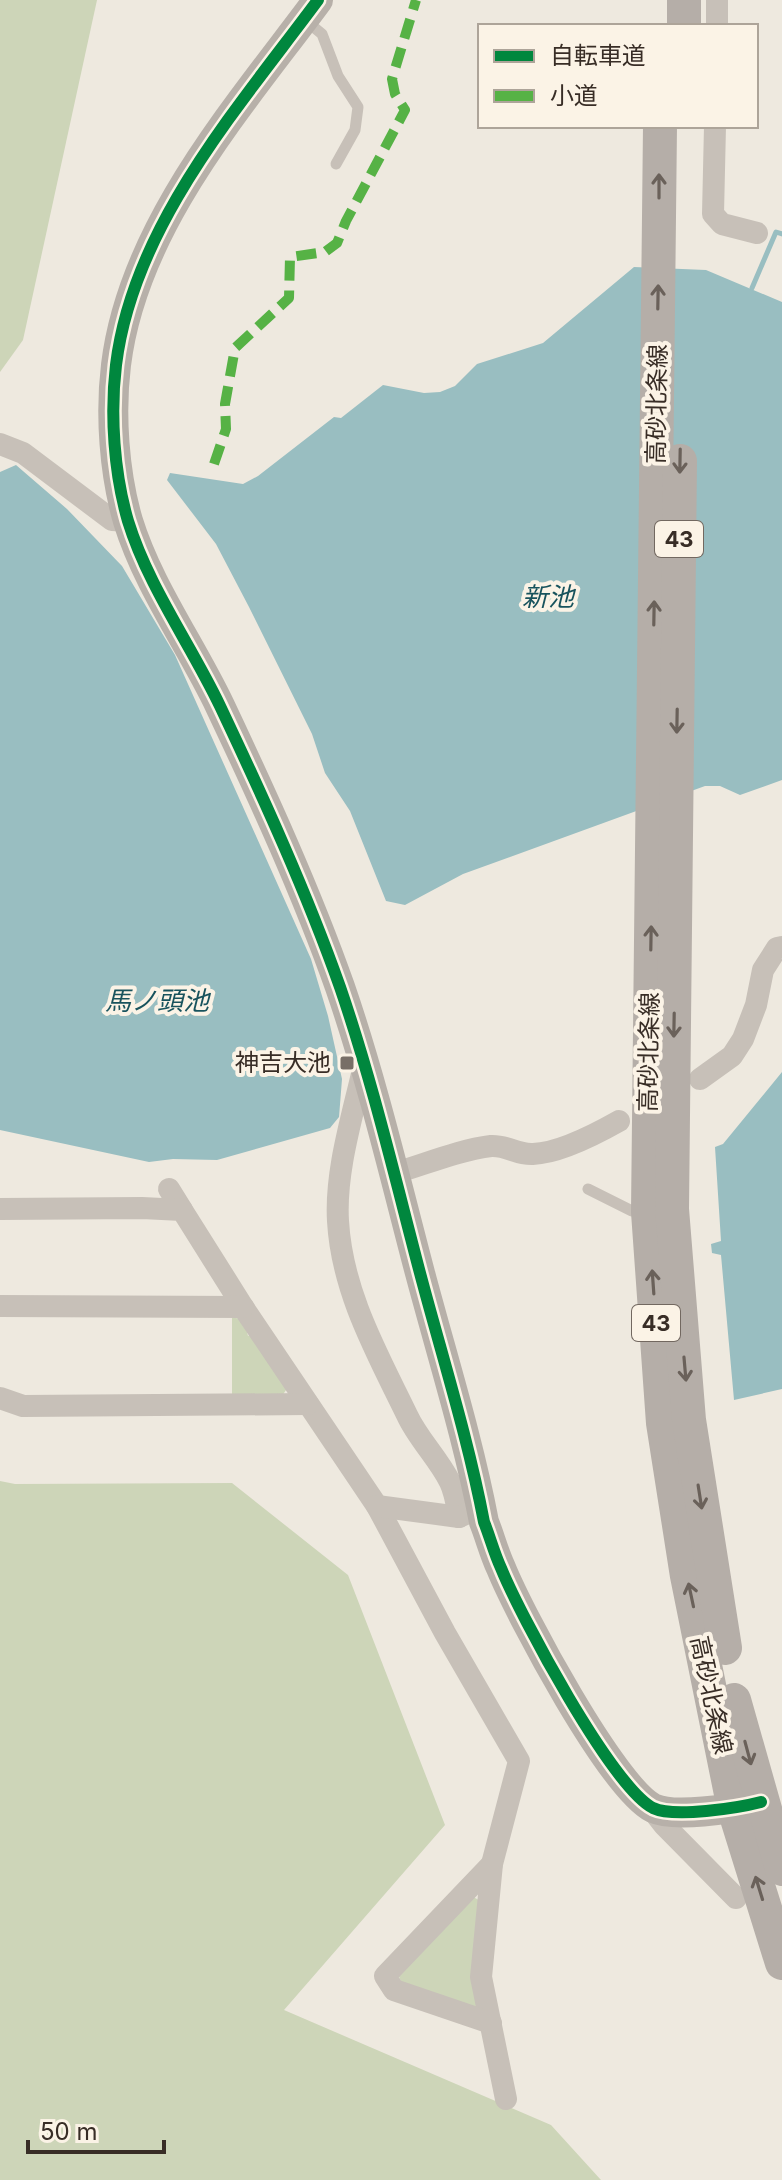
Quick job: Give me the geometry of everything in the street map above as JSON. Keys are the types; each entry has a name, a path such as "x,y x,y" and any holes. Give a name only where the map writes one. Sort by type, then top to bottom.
{"main road":[{"path":"660,0 660,24"},
{"path":"684,0 684,24"},
{"name":"高砂北条線","path":"660,128 671,244"},
{"name":"高砂北条線","path":"683,128 671,244 664,833 648,1212 663,1423 687,1576 748,1805 782,1963"},
{"name":"高砂北条線","path":"664,833 672,1209 689,1420 748,1805 782,1869"}],"street":[{"path":"717,0 717,24"},
{"path":"311,9 211,144 181,191 138,281 116,365 114,404 117,461 128,521 146,565 252,772 340,987 395,1173 470,1512"},
{"path":"715,128 713,214 722,224 757,233"},
{"path":"0,444 23,453 112,520 128,521"},
{"path":"700,1079 732,1056 738,1047 756,1005 763,970 777,948 782,947"},
{"path":"364,1063 340,1181 338,1219 342,1259 367,1333 410,1422 470,1512 545,1655 604,1754 637,1796 736,1898"},
{"path":"395,1173 488,1146 505,1146 521,1153 535,1154 585,1139 619,1121"},
{"path":"169,1189 243,1307 377,1506 519,1761 492,1864 481,1977 506,2099"},
{"path":"0,1209 182,1210"},
{"path":"0,1306 243,1307"},
{"path":"0,1398 23,1406 308,1404"},
{"path":"377,1506 470,1512"},
{"path":"650,1807 682,1812 748,1805"},
{"path":"491,2023 394,1990 385,1976 492,1864"}],"lane":[{"path":"311,9 338,76 358,107 355,130 336,164"},
{"path":"588,1189 632,1211 648,1212"}],"green space":[{"path":"0,0 97,0 23,340 0,372"},
{"path":"232,1317 244,1320 248,1336 253,1333 288,1387 280,1399 232,1400"},
{"path":"0,1481 15,1484 232,1483 348,1575 445,1825 284,2010 551,2125 601,2180 0,2180"},
{"path":"471,1896 479,1900 478,2004 472,2012 402,1984 398,1974"}],"water":[{"name":"新池","path":"634,267 706,270 782,302 782,780 740,795 720,786 705,786 463,874 405,905 386,901 350,811 325,773 312,734 249,607 216,544 167,480 170,473 243,484 258,476 334,417 341,418 383,385 424,393 440,392 455,386 477,364 543,343"},
{"name":"馬ノ頭池","path":"16,465 67,509 122,566 175,655 311,959 342,1079 339,1117 330,1128 217,1160 149,1162 0,1130 0,472"},
{"path":"782,1072 782,1389 734,1400 721,1255 712,1253 711,1244 721,1241 715,1147 723,1144"}],"waterway":[{"path":"752,288 776,232 782,234"}],"marked path":[{"path":"214,464 226,429 225,404 235,348 289,298 290,257 325,252 337,243 405,110 395,94 392,79 416,0"}],"cycle path":[{"path":"318,0 193,171 143,265 126,314 114,384 114,443 123,503 147,569 209,683 268,810 340,987 383,1129 463,1428 484,1522 511,1591 569,1698 635,1794 653,1808 676,1812 761,1802"}],"place":[{"name":"神吉大池","path":"347,1063"}]}
